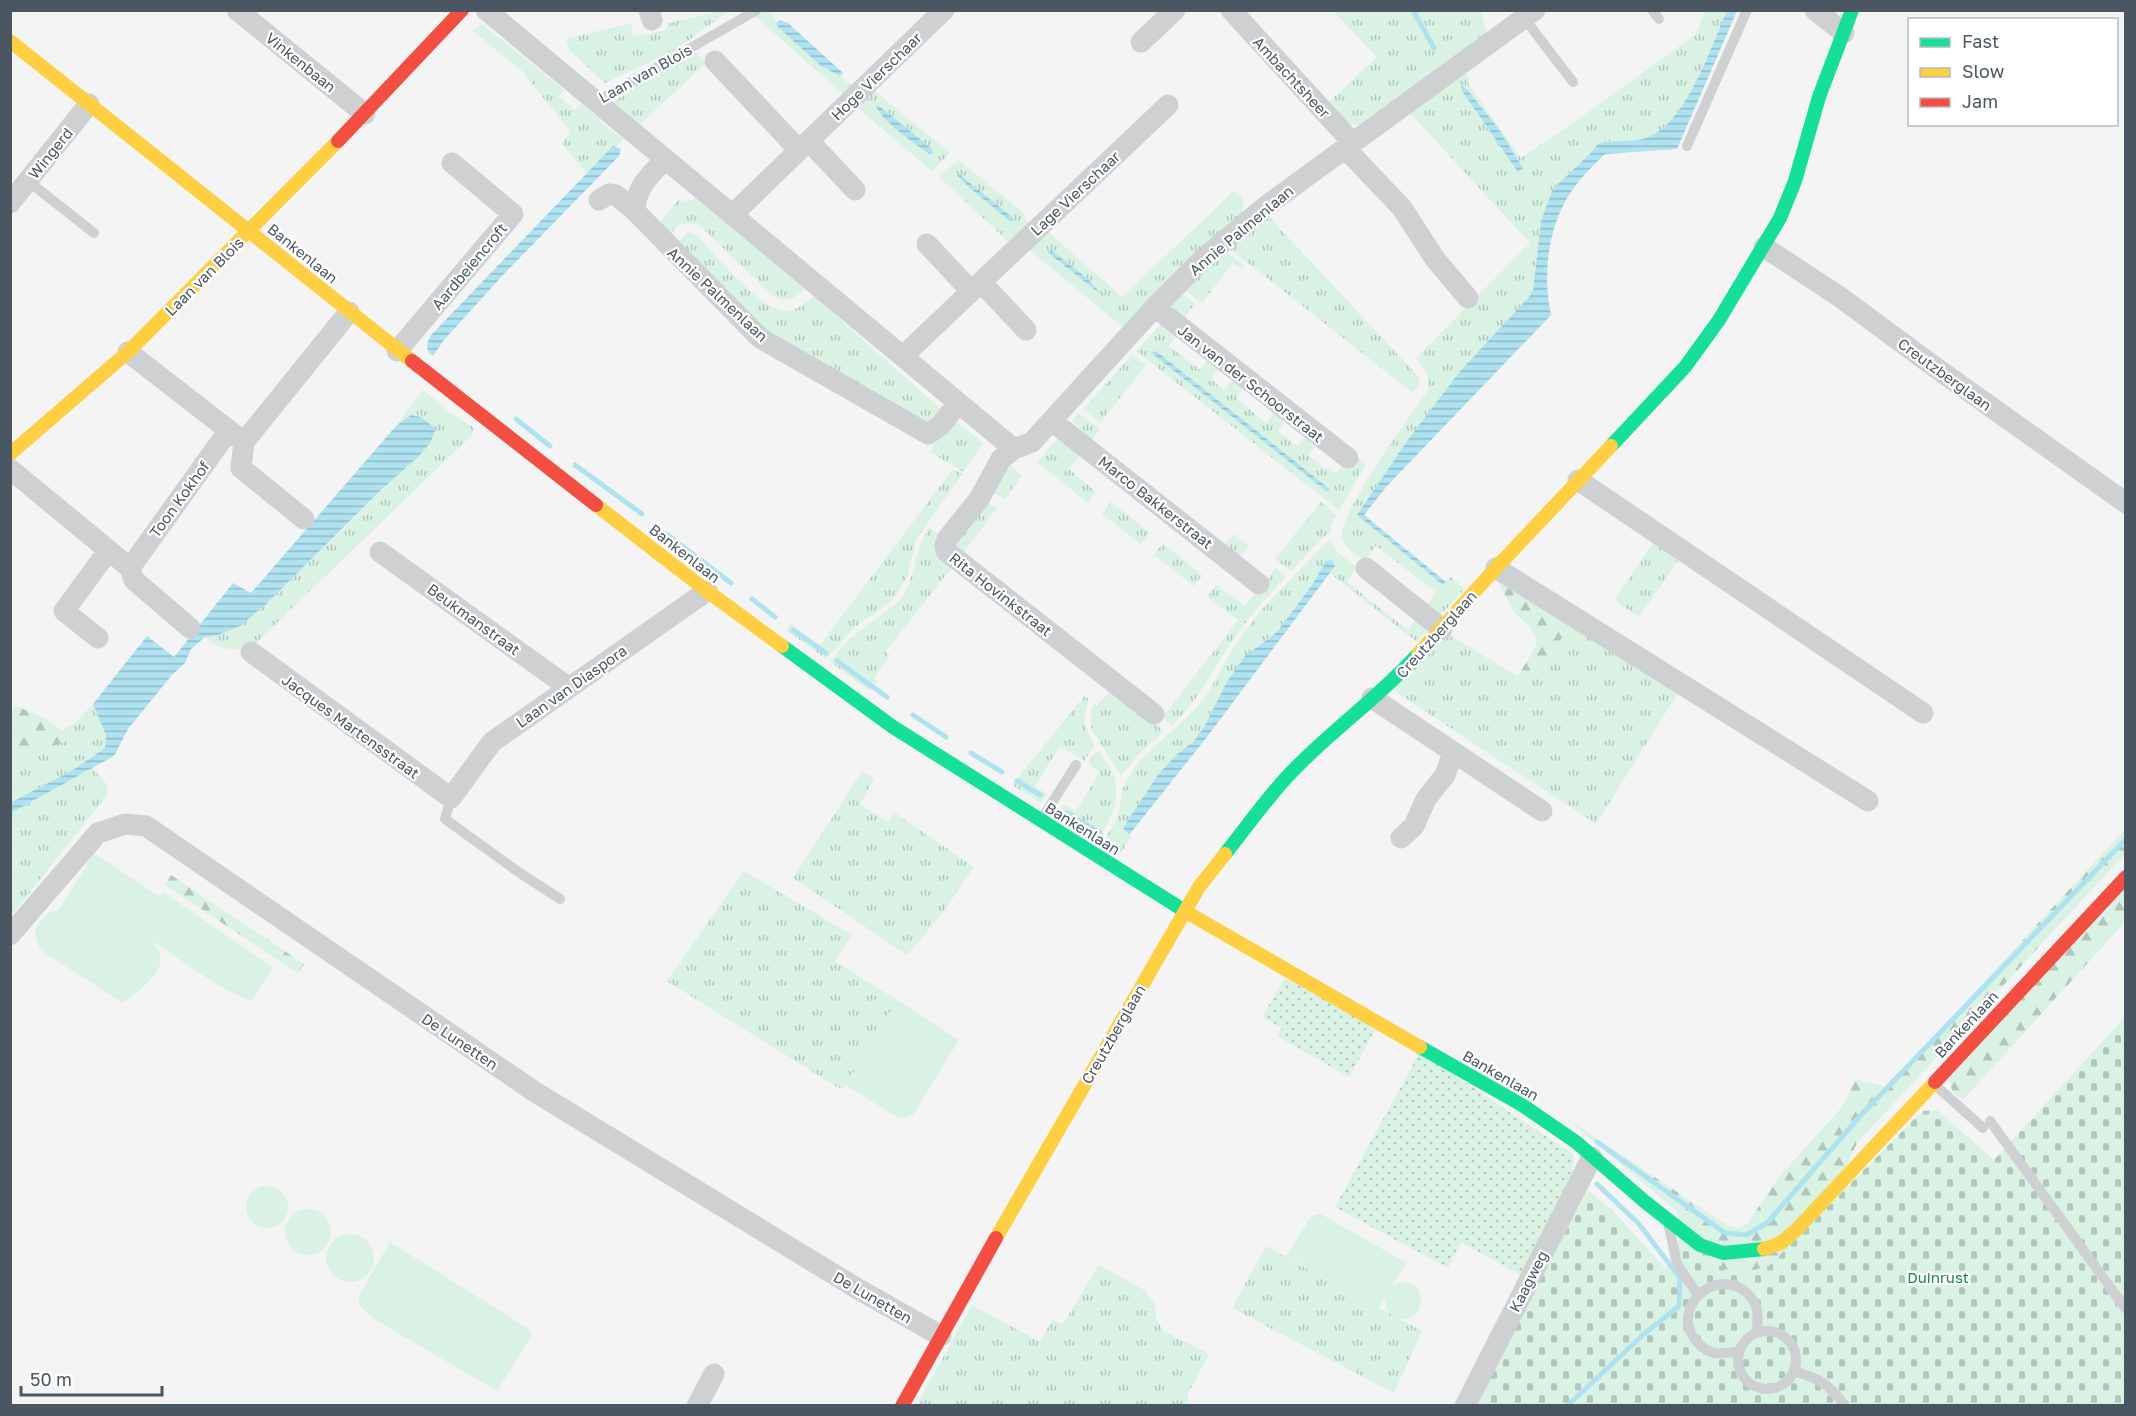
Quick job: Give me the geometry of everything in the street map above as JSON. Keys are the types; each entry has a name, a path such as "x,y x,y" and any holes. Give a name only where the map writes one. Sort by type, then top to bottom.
{"street":[{"name":"Vinkenbaan","path":"237,10 365,114"},
{"name":"Laan van Blois","path":"11,456 128,352 365,114 462,10"},
{"name":"Laan van Blois","path":"486,10 595,102"},
{"name":"Hoge Vierschaar","path":"732,215 944,10"},
{"path":"1141,42 1175,10"},
{"name":"Ambachtsheer","path":"1231,10 1402,208 1435,259 1468,298"},
{"path":"1815,10 1844,33"},
{"name":"Creutzberglaan","path":"902,1406 1199,887 1286,778 1372,698 1398,677 1496,568 1685,367 1719,320 1780,218 1795,181 1819,97 1852,10"},
{"name":"Annie Palmenlaan","path":"1014,449 1032,442 1155,308 1205,257 1247,221 1530,14"},
{"name":"Bankenlaan","path":"10,41 397,351 708,591 893,727 1184,911 1522,1105 1576,1142 1700,1245 1723,1253 1762,1250 1781,1243 1812,1214 2126,877"},
{"path":"715,61 855,190"},
{"path":"595,102 1014,449"},
{"name":"Wingerd","path":"10,203 89,104"},
{"name":"Lage Vierschaar","path":"903,356 1168,105"},
{"path":"635,211 635,196 665,159"},
{"name":"Aardbeiencroft","path":"397,351 513,214 452,163"},
{"name":"Annie Palmenlaan","path":"599,200 609,194 616,195 635,211 760,338 928,434 941,425 958,403"},
{"path":"927,244 1026,330"},
{"name":"Creutzberglaan","path":"1764,247 1840,297 2126,503"},
{"name":"Jan van der Schoorstraat","path":"1155,308 1348,458"},
{"name":"Toon Kokhof","path":"130,568 236,436 349,312"},
{"path":"128,352 236,436 241,468 304,519"},
{"name":"Marco Bakkerstraat","path":"1052,421 1259,584"},
{"name":"Rita Hovinkstraat","path":"1014,449 1001,459 979,499 947,538 946,551 1154,714"},
{"path":"11,456 108,551 130,568 134,580 190,628"},
{"path":"1578,480 1923,713"},
{"path":"98,638 64,611 108,551"},
{"name":"Beukmanstraat","path":"380,552 568,687"},
{"path":"1366,568 1442,628"},
{"path":"1496,568 1868,801"},
{"name":"Laan van Diaspora","path":"451,798 492,742 708,591"},
{"name":"Jacques Martensstraat","path":"251,652 451,798"},
{"path":"1372,698 1542,811"},
{"path":"1401,838 1414,826 1426,799 1445,775 1453,752"},
{"name":"De Lunetten","path":"10,935 98,833 125,824 146,826 535,1092 858,1289 941,1336"},
{"name":"Kaagweg","path":"1465,1406 1592,1157"},
{"path":"698,1406 714,1374"}],"lane":[{"name":"Laan van Blois","path":"595,102 757,10"},
{"path":"1687,146 1747,10"},
{"name":"Annie Palmenlaan","path":"1530,14 1573,82"},
{"path":"28,181 94,233"},
{"path":"1041,821 1076,765"},
{"path":"451,798 445,819 560,899"},
{"path":"2115,888 2126,899"},
{"path":"1934,1084 1986,1125 2126,1309"},
{"path":"1669,1220 1677,1264 1698,1294"},
{"path":"1719,1284 1743,1289 1752,1298 1757,1308 1759,1321 1756,1332 1738,1352 1714,1353 1703,1348 1694,1340 1689,1328 1688,1316 1691,1305 1698,1294 1708,1287 1719,1284"},
{"path":"1738,1352 1740,1372 1754,1386 1772,1389 1789,1379 1796,1362 1791,1344 1776,1332 1756,1332"},
{"path":"1794,1371 1814,1377 1833,1389 1845,1406"}],"green space":[{"path":"724,10 729,11 675,50 605,83 570,51 566,39 631,23 633,36 664,31 670,23"},
{"path":"771,11 779,28 821,66 840,76 853,87 844,95 755,16"},
{"path":"1333,11 1480,11 1488,35 1363,127 1344,122 1329,102 1377,57"},
{"path":"1705,11 1727,11 1696,83 1673,118 1660,130 1646,138 1599,143 1541,221 1533,290 1529,297 1461,370 1407,441 1357,515 1443,585 1451,577 1465,589 1440,616 1426,606 1436,592 1376,546 1364,560 1354,553 1343,541 1344,525 1363,487 1428,390 1426,372 1416,358 1530,243 1410,113 1465,73 1469,78 1469,85 1521,158 1696,34","holes":["1462,87 1466,88 1498,128 1518,172 1462,91"]},
{"path":"482,24 564,90 559,97 575,110 581,104 623,139 617,147 613,146 587,174 562,144 570,131 522,71 472,30"},
{"path":"694,51 706,63 637,127 610,105 637,84"},
{"path":"870,87 950,153 932,171 853,104","holes":["876,106 932,149 933,153 929,154 877,111"]},
{"path":"958,160 1025,214 1025,219 1031,226 1012,245 939,177","holes":["959,174 1013,218 1010,221 958,175"]},
{"path":"1234,191 1243,199 1243,213 1125,329 1027,248 1045,229 1122,297","holes":["1051,250 1088,279 1104,297 1048,254"]},
{"path":"695,198 805,289 790,299 773,296 699,225 685,224 667,237 660,222 679,199 683,202 688,199 692,201"},
{"path":"1268,216 1418,376 1419,384 1413,393 1230,249"},
{"path":"689,232 697,235 751,292 775,308 785,311 793,310 814,296 943,411 921,426 777,342 674,245"},
{"path":"1226,252 1244,265 1242,269 1233,263 1202,303 1185,290"},
{"path":"1181,293 1195,304 1183,319 1169,306"},
{"path":"1162,323 1176,336 1169,346 1200,370 1209,358 1219,368 1211,379 1224,390 1234,379 1244,387 1236,398 1266,423 1276,412 1286,418 1278,431 1297,446 1307,436 1316,444 1308,455 1326,469 1336,474 1343,465 1356,456 1366,464 1339,510 1136,351","holes":["1156,351 1329,489 1326,491 1155,356 1153,352"]},
{"path":"1132,355 1146,365 1100,423 1083,409"},
{"path":"423,390 452,414 473,427 473,434 253,646 227,649 215,645 205,637 237,626 264,606 430,443 436,429 421,417 412,415 396,426"},
{"path":"1078,413 1100,429 1090,442 1079,434 1081,430 1072,421"},
{"path":"954,420 983,443 963,472 930,452 936,440"},
{"path":"1061,435 1082,453 1069,469 1096,492 1088,503 1037,462"},
{"path":"1006,462 1022,475 1005,499 990,491"},
{"path":"953,469 962,474 916,540 907,577 894,599 854,628 826,659 786,630 791,624 820,645"},
{"path":"984,501 997,508 961,556 956,546 958,538"},
{"path":"1111,502 1150,533 1141,544 1102,514"},
{"path":"1321,502 1336,514 1330,534 1325,536 1291,571 1275,559"},
{"path":"929,527 938,534 935,538 954,565 885,652 890,656 874,678 877,681 869,690 830,662 847,641 899,601 909,585 919,548"},
{"path":"1234,534 1249,546 1238,558 1223,547"},
{"path":"1656,539 1682,555 1639,617 1614,600"},
{"path":"1328,541 1331,541 1336,551 1357,568 1347,582 1408,630 1417,618 1429,628 1417,642 1330,573 1335,566 1326,561 1312,585 1277,632 1258,645 1228,680 1204,727 1193,742 1176,755 1157,776 1123,828 1131,837 1121,853 1103,843 1118,817 1123,788 1135,767 1145,755 1190,715 1207,695 1233,648 1260,611"},
{"path":"1163,543 1202,575 1194,586 1154,555"},
{"path":"1276,568 1286,576 1241,629 1191,704 1172,725 1162,718 1238,620 1207,597 1216,585 1245,606"},
{"path":"1498,582 1570,626 1530,684 1518,676 1536,646 1535,635 1514,612"},
{"path":"1570,626 1678,693 1596,824 1393,690 1448,634 1530,684"},
{"path":"1114,690 1157,724 1163,732 1139,754 1121,776 1092,730 1090,723 1094,704 1097,705 1109,692"},
{"path":"1085,695 1089,700 1085,713 1085,724 1095,745 1084,761 1060,746 1035,786 1047,794 1041,803 1012,785"},
{"path":"93,704 106,735 105,748 73,770 11,803 10,765 63,742 62,731 77,721"},
{"path":"16,706 45,718 62,731 63,742 11,765 11,712"},
{"path":"1099,751 1112,771 1116,798 1111,816 1098,839 1057,813 1063,804 1076,811 1100,772 1088,764 1094,754"},
{"path":"93,768 107,785 108,794 11,916 11,813"},
{"path":"862,771 874,779 860,804 888,822 895,813 974,867 941,915 907,955 793,878"},
{"path":"2125,829 2125,854 1857,1143 1788,1296 1699,1280 1678,1251 1678,1212 1563,1116 1728,1226 1739,1228 1747,1224 1779,1177 1843,1106 1855,1079 1887,1087"},
{"path":"94,853 159,896 163,892 271,966 272,969 252,1000 219,985 153,941 160,954 158,969 142,988 123,1003 40,949 35,933 37,925 48,913 59,910"},
{"path":"744,871 852,935 835,961 897,1000 844,1088 837,1087 667,981"},
{"path":"171,875 304,964 298,973 165,885"},
{"path":"2125,884 2125,922 1963,1100 1953,1092 1948,1079"},
{"path":"1285,978 1376,1028 1349,1077 1277,1036 1282,1028 1262,1017"},
{"path":"897,1000 959,1040 913,1115 903,1118 895,1116 846,1085"},
{"name":"Duinrust","path":"2125,1017 2125,1405 1477,1406 1481,1391 1588,1190 1613,1211 1665,1268 1688,1246 1704,1259 1737,1274 1769,1266 1922,1111 1937,1110 1994,1160"},
{"path":"1420,1052 1574,1155 1572,1173 1521,1275 1461,1242 1448,1268 1335,1207"},
{"path":"267,1186 275,1187 282,1192 287,1199 287,1215 282,1222 275,1227 267,1228 259,1227 252,1222 247,1215 246,1207 247,1199 252,1192 259,1187"},
{"path":"308,1209 317,1210 324,1216 330,1223 330,1241 324,1248 317,1254 308,1255 299,1254 292,1248 286,1241 285,1232 286,1223 292,1216 299,1210"},
{"path":"1321,1214 1407,1263 1392,1285 1405,1282 1414,1285 1419,1291 1421,1300 1415,1315 1407,1319 1394,1316 1388,1310 1385,1298 1379,1308 1286,1256 1311,1217"},
{"path":"345,1234 355,1234 367,1241 374,1253 374,1263 367,1275 355,1282 345,1282 330,1271 326,1263 326,1253 337,1238"},
{"path":"390,1242 529,1329 532,1335 497,1391 374,1319 360,1306 358,1297"},
{"path":"1266,1246 1422,1331 1394,1393 1232,1308"},
{"path":"1099,1265 1144,1290 1154,1303 1156,1318 1163,1331 1209,1354 1188,1394 1188,1403 1192,1405 916,1406 972,1305 1040,1342 1052,1320 1063,1324"}],"water":[{"path":"1727,11 1737,11 1677,149 1605,154 1582,177 1567,199 1553,231 1547,282 1551,315 1387,486 1364,515 1446,582 1443,585 1357,515 1407,441 1461,370 1529,297 1533,290 1541,221 1553,189 1599,143 1646,138 1660,130 1673,118 1696,83"},
{"path":"780,20 788,23 843,73 840,76 821,66 779,28 776,23"},
{"path":"1461,86 1466,88 1498,128 1523,168 1518,172 1462,91"},
{"path":"876,106 879,106 932,149 933,153 929,154 899,132 884,118"},
{"path":"613,146 621,149 619,156 503,275 444,340 433,356 430,354 427,346 431,335"},
{"path":"959,174 1013,218 1013,221 1010,221 971,189 957,175"},
{"path":"1051,250 1088,279 1104,297 1048,253"},
{"path":"1156,351 1330,490 1326,491 1155,356 1152,352"},
{"path":"411,415 421,417 436,429 430,443 419,456 380,491 264,606 240,626 218,635 205,637 191,649 185,663 172,675 128,729 114,756 11,813 10,803 73,770 105,748 106,735 93,704 147,636 174,657 233,583 251,593 396,426"},
{"path":"1332,560 1335,566 1207,737 1129,835 1123,828 1157,776 1176,755 1193,742 1204,727 1228,680 1245,656 1277,632 1312,585 1326,561"}],"waterway":[{"path":"1413,10 1434,48"},
{"path":"516,419 550,446"},
{"path":"575,465 642,514"},
{"path":"666,534 731,583"},
{"path":"752,599 775,617"},
{"path":"793,630 826,653"},
{"path":"837,661 887,697"},
{"path":"913,715 946,737"},
{"path":"971,753 1002,772"},
{"path":"1017,781 1040,795"},
{"path":"1067,813 1098,832"},
{"path":"1597,1142 1725,1233 1746,1235 1767,1223 1861,1115 2126,839"},
{"path":"1567,1406 1644,1334 1679,1306 1680,1278 1639,1224 1597,1184"}],"traffic: fast":[{"path":"1611,446 1685,367 1719,320 1780,218 1795,181 1819,97 1852,10"},
{"path":"782,646 893,727 1188,913"},
{"path":"1225,854 1286,778 1418,654"},
{"path":"1420,1047 1522,1105 1576,1142 1644,1201 1700,1245 1723,1253 1764,1249"}],"traffic: slow":[{"path":"10,41 412,361"},
{"path":"10,454 128,352 338,141"},
{"path":"1418,654 1611,446"},
{"path":"596,505 782,646"},
{"path":"996,1238 1199,887 1225,854"},
{"path":"1188,913 1420,1047"},
{"path":"1764,1249 1781,1243 1797,1229 1935,1082"}],"traffic: jam":[{"path":"338,141 462,10"},
{"path":"412,361 596,505"},
{"path":"1935,1082 2126,877"},
{"path":"902,1406 996,1238"}]}
